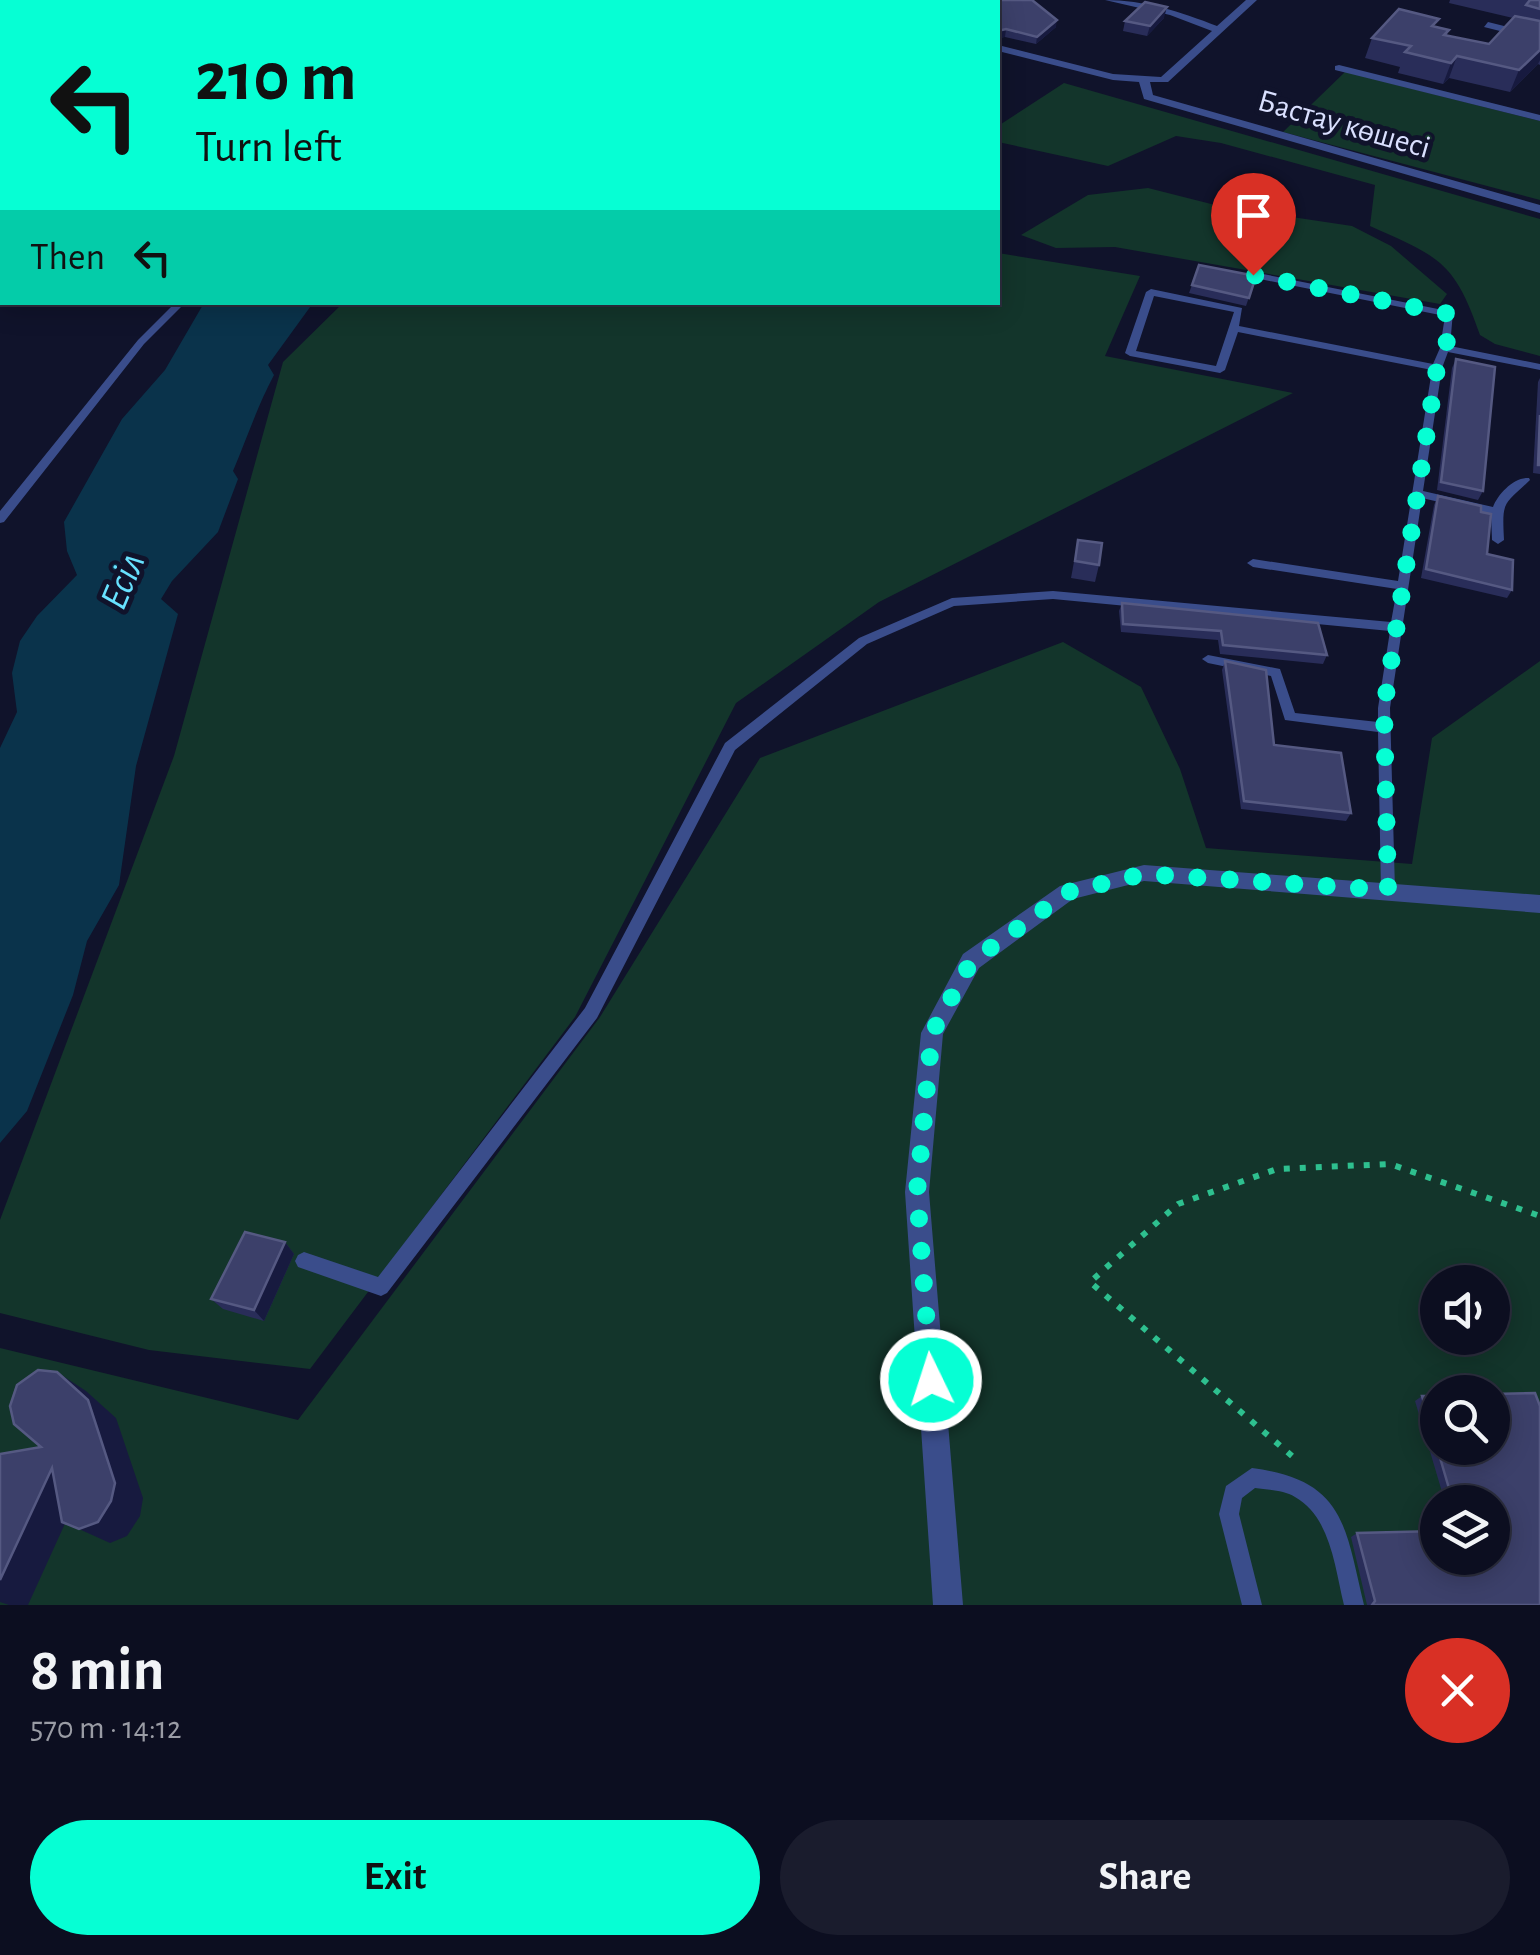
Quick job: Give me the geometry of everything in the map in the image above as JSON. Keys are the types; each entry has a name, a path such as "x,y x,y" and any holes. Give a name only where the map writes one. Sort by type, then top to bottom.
{"street":[{"path":"1110,0 1173,13 1219,30"},
{"path":"1000,48 1144,82 1164,80 1252,0"},
{"path":"1488,25 1540,38"},
{"path":"1339,68 1540,118"},
{"name":"Бастау көшесі","path":"1144,82 1148,98 1540,208"},
{"path":"948,1605 917,1192 932,1033 971,962 1068,892 1144,874 1540,904"}],"lane":[{"path":"1253,275 1450,314 1446,348 1437,368 1402,586 1384,728 1388,890"},
{"path":"1151,292 1239,310 1234,328 1220,370 1130,353 1151,292"},
{"path":"0,519 141,342 179,305"},
{"path":"1234,328 1437,368"},
{"path":"1446,348 1540,368"},
{"path":"1498,540 1497,512 1502,498 1525,480"},
{"path":"1417,494 1497,512"},
{"path":"1253,562 1402,586"},
{"path":"304,1261 381,1287 592,1013 730,747 863,641 952,602 1052,595 1396,627"},
{"path":"1208,659 1276,672 1283,686 1282,702 1290,717 1384,728"},
{"path":"1252,1605 1229,1514 1233,1493 1252,1478 1281,1479 1305,1488 1329,1512 1354,1605"}],"path":[{"path":"1292,1456 1090,1282 1178,1204 1277,1169 1390,1164 1540,1216"}],"green space":[{"path":"1345,72 1540,121 1540,200 1283,132"},
{"path":"1064,83 1540,219 1540,356 1495,344 1480,335 1462,291 1441,264 1370,226 1375,185 1221,143 1176,136 1108,166 1000,142 1000,125"},
{"path":"1148,188 1219,206 1352,226 1391,246 1447,294 1440,304 1115,247 1056,248 1021,235 1088,195"},
{"path":"1000,253 1140,276 1105,356 1293,393 879,602 736,703 575,1017 310,1369 149,1350 0,1313 0,1220 174,756 283,362 341,305 1000,305"},
{"path":"1063,642 1141,687 1180,769 1206,848 1412,864 1432,738 1540,661 1540,1605 0,1605 0,1348 298,1420 600,1017 760,758"}],"water":[{"name":"Есіл","path":"203,305 312,305 268,365 274,375 233,471 238,479 218,532 172,581 161,599 178,614 136,766 119,885 87,941 73,995 27,1111 0,1143 0,748 17,712 12,673 20,641 37,616 77,575 67,551 64,522 122,419 165,370"}],"building":[{"path":"1000,0 1032,0 1057,20 1037,37 1000,30"},
{"path":"1530,0 1540,0 1540,9 1526,5"},
{"path":"1145,2 1167,7 1150,26 1125,21"},
{"path":"1399,9 1439,19 1432,26 1449,30 1444,35 1489,44 1515,16 1540,21 1540,50 1519,70 1457,56 1451,63 1405,52 1411,46 1372,38"},
{"path":"1199,265 1256,276 1249,298 1192,285"},
{"path":"1456,359 1495,367 1483,491 1441,482"},
{"path":"1438,496 1481,506 1481,512 1491,514 1487,554 1513,560 1512,590 1426,569"},
{"path":"1078,540 1102,543 1099,565 1075,561"},
{"path":"1122,603 1318,623 1327,655 1223,645 1221,631 1123,624"},
{"path":"1225,661 1266,670 1274,745 1341,753 1351,813 1244,801"},
{"path":"245,1232 285,1242 254,1310 211,1299"},
{"path":"38,1370 57,1372 88,1400 115,1483 111,1501 98,1522 79,1529 62,1522 52,1468 0,1580 0,1454 41,1447 14,1424 10,1406 17,1385"},
{"path":"1535,1393 1540,1406 1540,1605 1372,1605 1375,1601 1357,1533 1420,1531 1420,1575 1510,1575 1510,1485 1448,1485 1442,1465 1510,1465 1510,1394"}],"route":[{"path":"931,1380 917,1192 932,1033 971,962 1068,892 1144,874 1388,890 1384,708 1437,368 1446,348 1450,314 1253,275"}]}
